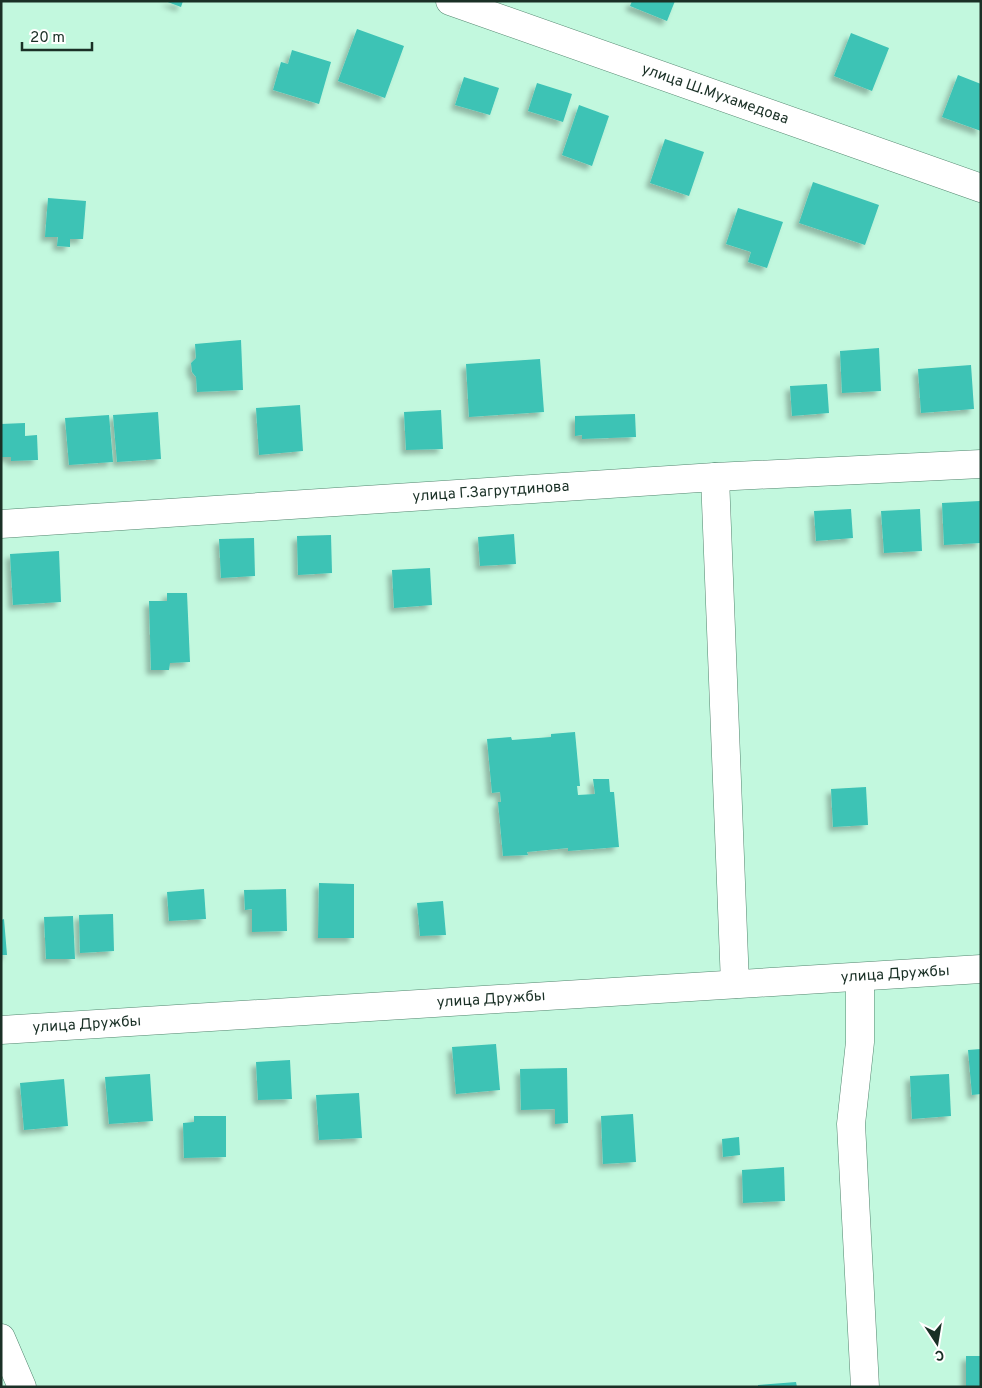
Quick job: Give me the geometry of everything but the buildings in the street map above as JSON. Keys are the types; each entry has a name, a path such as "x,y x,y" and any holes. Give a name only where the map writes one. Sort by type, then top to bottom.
{"street":[{"name":"улица Ш.Мухамедова","path":"450,1 981,188"},
{"name":"улица Г.Загрутдинова","path":"1,524 715,477 981,464"},
{"path":"715,477 735,984"},
{"name":"улица Дружбы","path":"1,1030 981,969"},
{"path":"860,977 860,1042 851,1124 865,1387"},
{"path":"1,1338 22,1387"}]}
